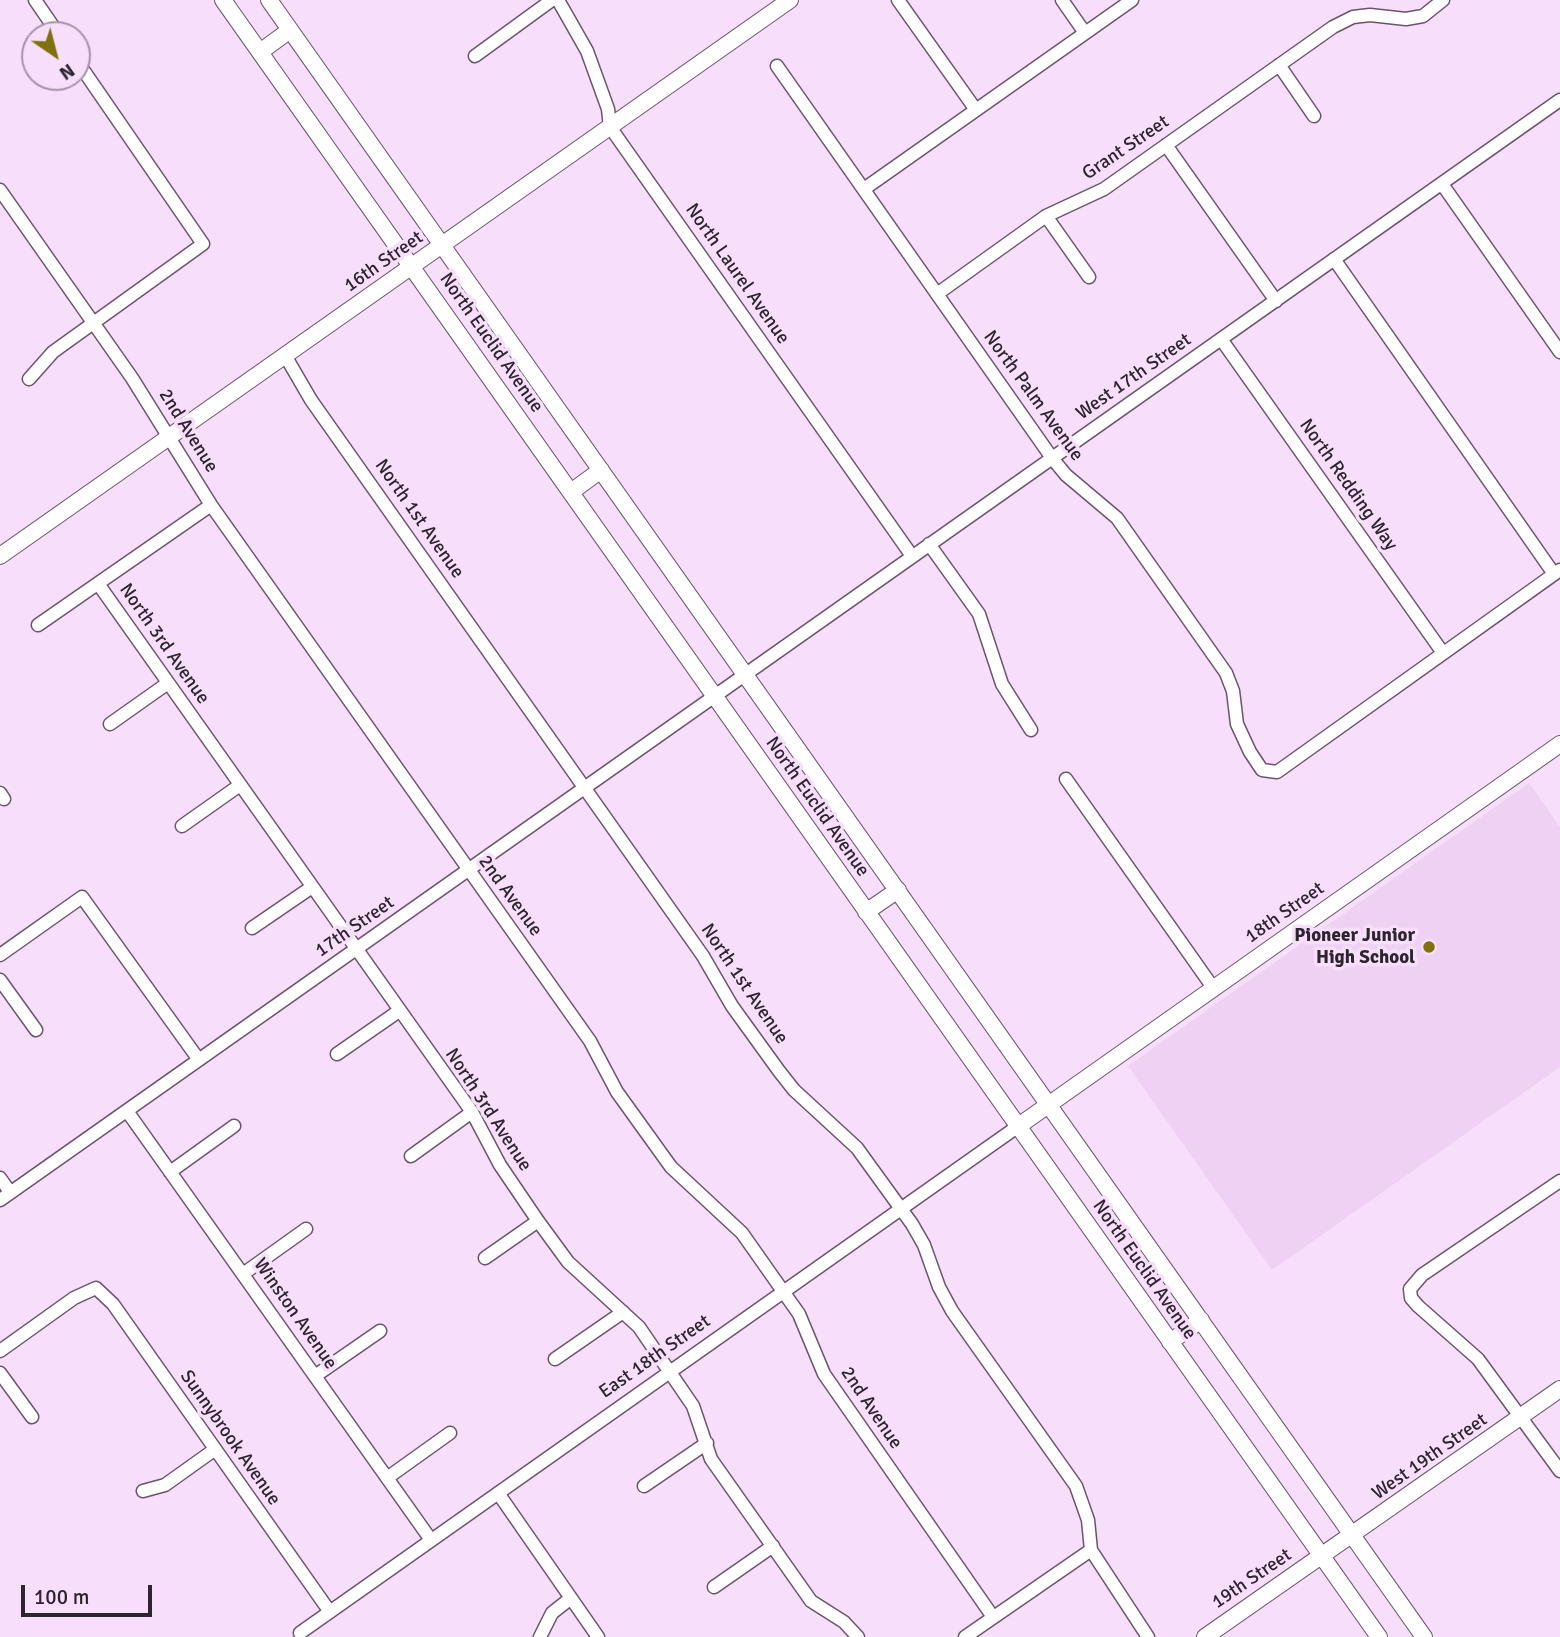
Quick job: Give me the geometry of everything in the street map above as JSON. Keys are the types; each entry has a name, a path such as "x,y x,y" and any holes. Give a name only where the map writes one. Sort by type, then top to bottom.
{"main road":[{"name":"North Euclid Avenue","path":"223,0 1379,1637"},
{"name":"North Euclid Avenue","path":"269,0 1424,1637"},
{"name":"16th Street","path":"0,556 790,0"},
{"path":"260,52 290,30"},
{"path":"571,492 601,470"},
{"name":"18th Street","path":"1034,1115 1560,744"},
{"path":"866,912 898,890"},
{"name":"East 18th Street","path":"1017,1127 1034,1115"},
{"path":"1170,1342 1201,1320"},
{"name":"West 19th Street","path":"1322,1557 1560,1389"},
{"name":"19th Street","path":"1205,1637 1322,1557"}],"street":[{"path":"35,0 49,21"},
{"path":"475,56 552,0"},
{"name":"North Laurel Avenue","path":"558,0 587,51 608,108 610,127 912,556"},
{"path":"898,0 976,110"},
{"path":"1062,0 1085,33"},
{"path":"864,190 1132,0"},
{"name":"Grant Street","path":"937,294 1046,216 1104,189 1333,27 1353,18 1370,15 1406,19 1423,16 1443,0"},
{"path":"1279,65 1314,116"},
{"name":"North Palm Avenue","path":"777,66 1052,458 1066,475 1116,518 1226,673 1233,691 1237,723 1250,752 1262,770 1277,772 1443,653"},
{"path":"29,379 53,352 204,244 91,81"},
{"name":"West 17th Street","path":"731,685 1441,184 1558,105"},
{"path":"1166,145 1276,301"},
{"path":"1441,184 1560,352"},
{"name":"2nd Avenue","path":"0,190 93,322 211,505 590,1041 617,1092 671,1167 741,1233 799,1314 824,1374 993,1617"},
{"path":"1046,216 1089,277"},
{"path":"1334,260 1557,572 1443,653"},
{"name":"North Redding Way","path":"1221,340 1443,653"},
{"name":"North 1st Avenue","path":"286,357 311,400 586,787 779,1072 794,1090 857,1148 901,1209 924,1245 939,1286 952,1311 1076,1486 1088,1520 1091,1550 1148,1637"},
{"path":"38,625 211,505"},
{"path":"929,544 979,614 1002,684 1031,730"},
{"name":"North 3rd Avenue","path":"99,584 472,1112 500,1165 538,1221 568,1262 639,1327 671,1371 693,1406 711,1459 811,1601 844,1622 858,1637"},
{"path":"110,724 168,683"},
{"name":"17th Street","path":"5,1196 731,685"},
{"path":"1066,779 1214,989"},
{"path":"182,826 240,785"},
{"path":"252,928 312,887"},
{"path":"0,955 82,897 199,1060"},
{"path":"0,980 36,1030"},
{"path":"337,1054 399,1011"},
{"name":"Winston Avenue","path":"127,1111 431,1540"},
{"path":"411,1156 472,1112"},
{"path":"170,1172 234,1126"},
{"name":"East 18th Street","path":"300,1633 1017,1127"},
{"path":"0,1178 5,1196"},
{"path":"1560,1181 1422,1275 1410,1289 1411,1298 1418,1306 1478,1359 1560,1471"},
{"path":"485,1258 538,1221"},
{"path":"243,1274 306,1230"},
{"name":"Sunnybrook Avenue","path":"0,1351 74,1298 96,1288 113,1304 330,1612"},
{"path":"555,1359 623,1312"},
{"path":"315,1376 380,1331"},
{"path":"0,1373 32,1417"},
{"path":"387,1478 450,1433"},
{"path":"644,1486 707,1443"},
{"path":"142,1491 165,1485 215,1450"},
{"path":"498,1493 598,1637"},
{"path":"714,1587 773,1546"},
{"path":"965,1637 1091,1550"},
{"path":"540,1637 552,1613 570,1598"}],"shaded area":[{"name":"Pioneer Junior High School","path":"1529,783 1560,827 1560,1067 1272,1270 1128,1066"}],"place":[{"name":"Pioneer Junior High School","path":"1429,947"}]}
